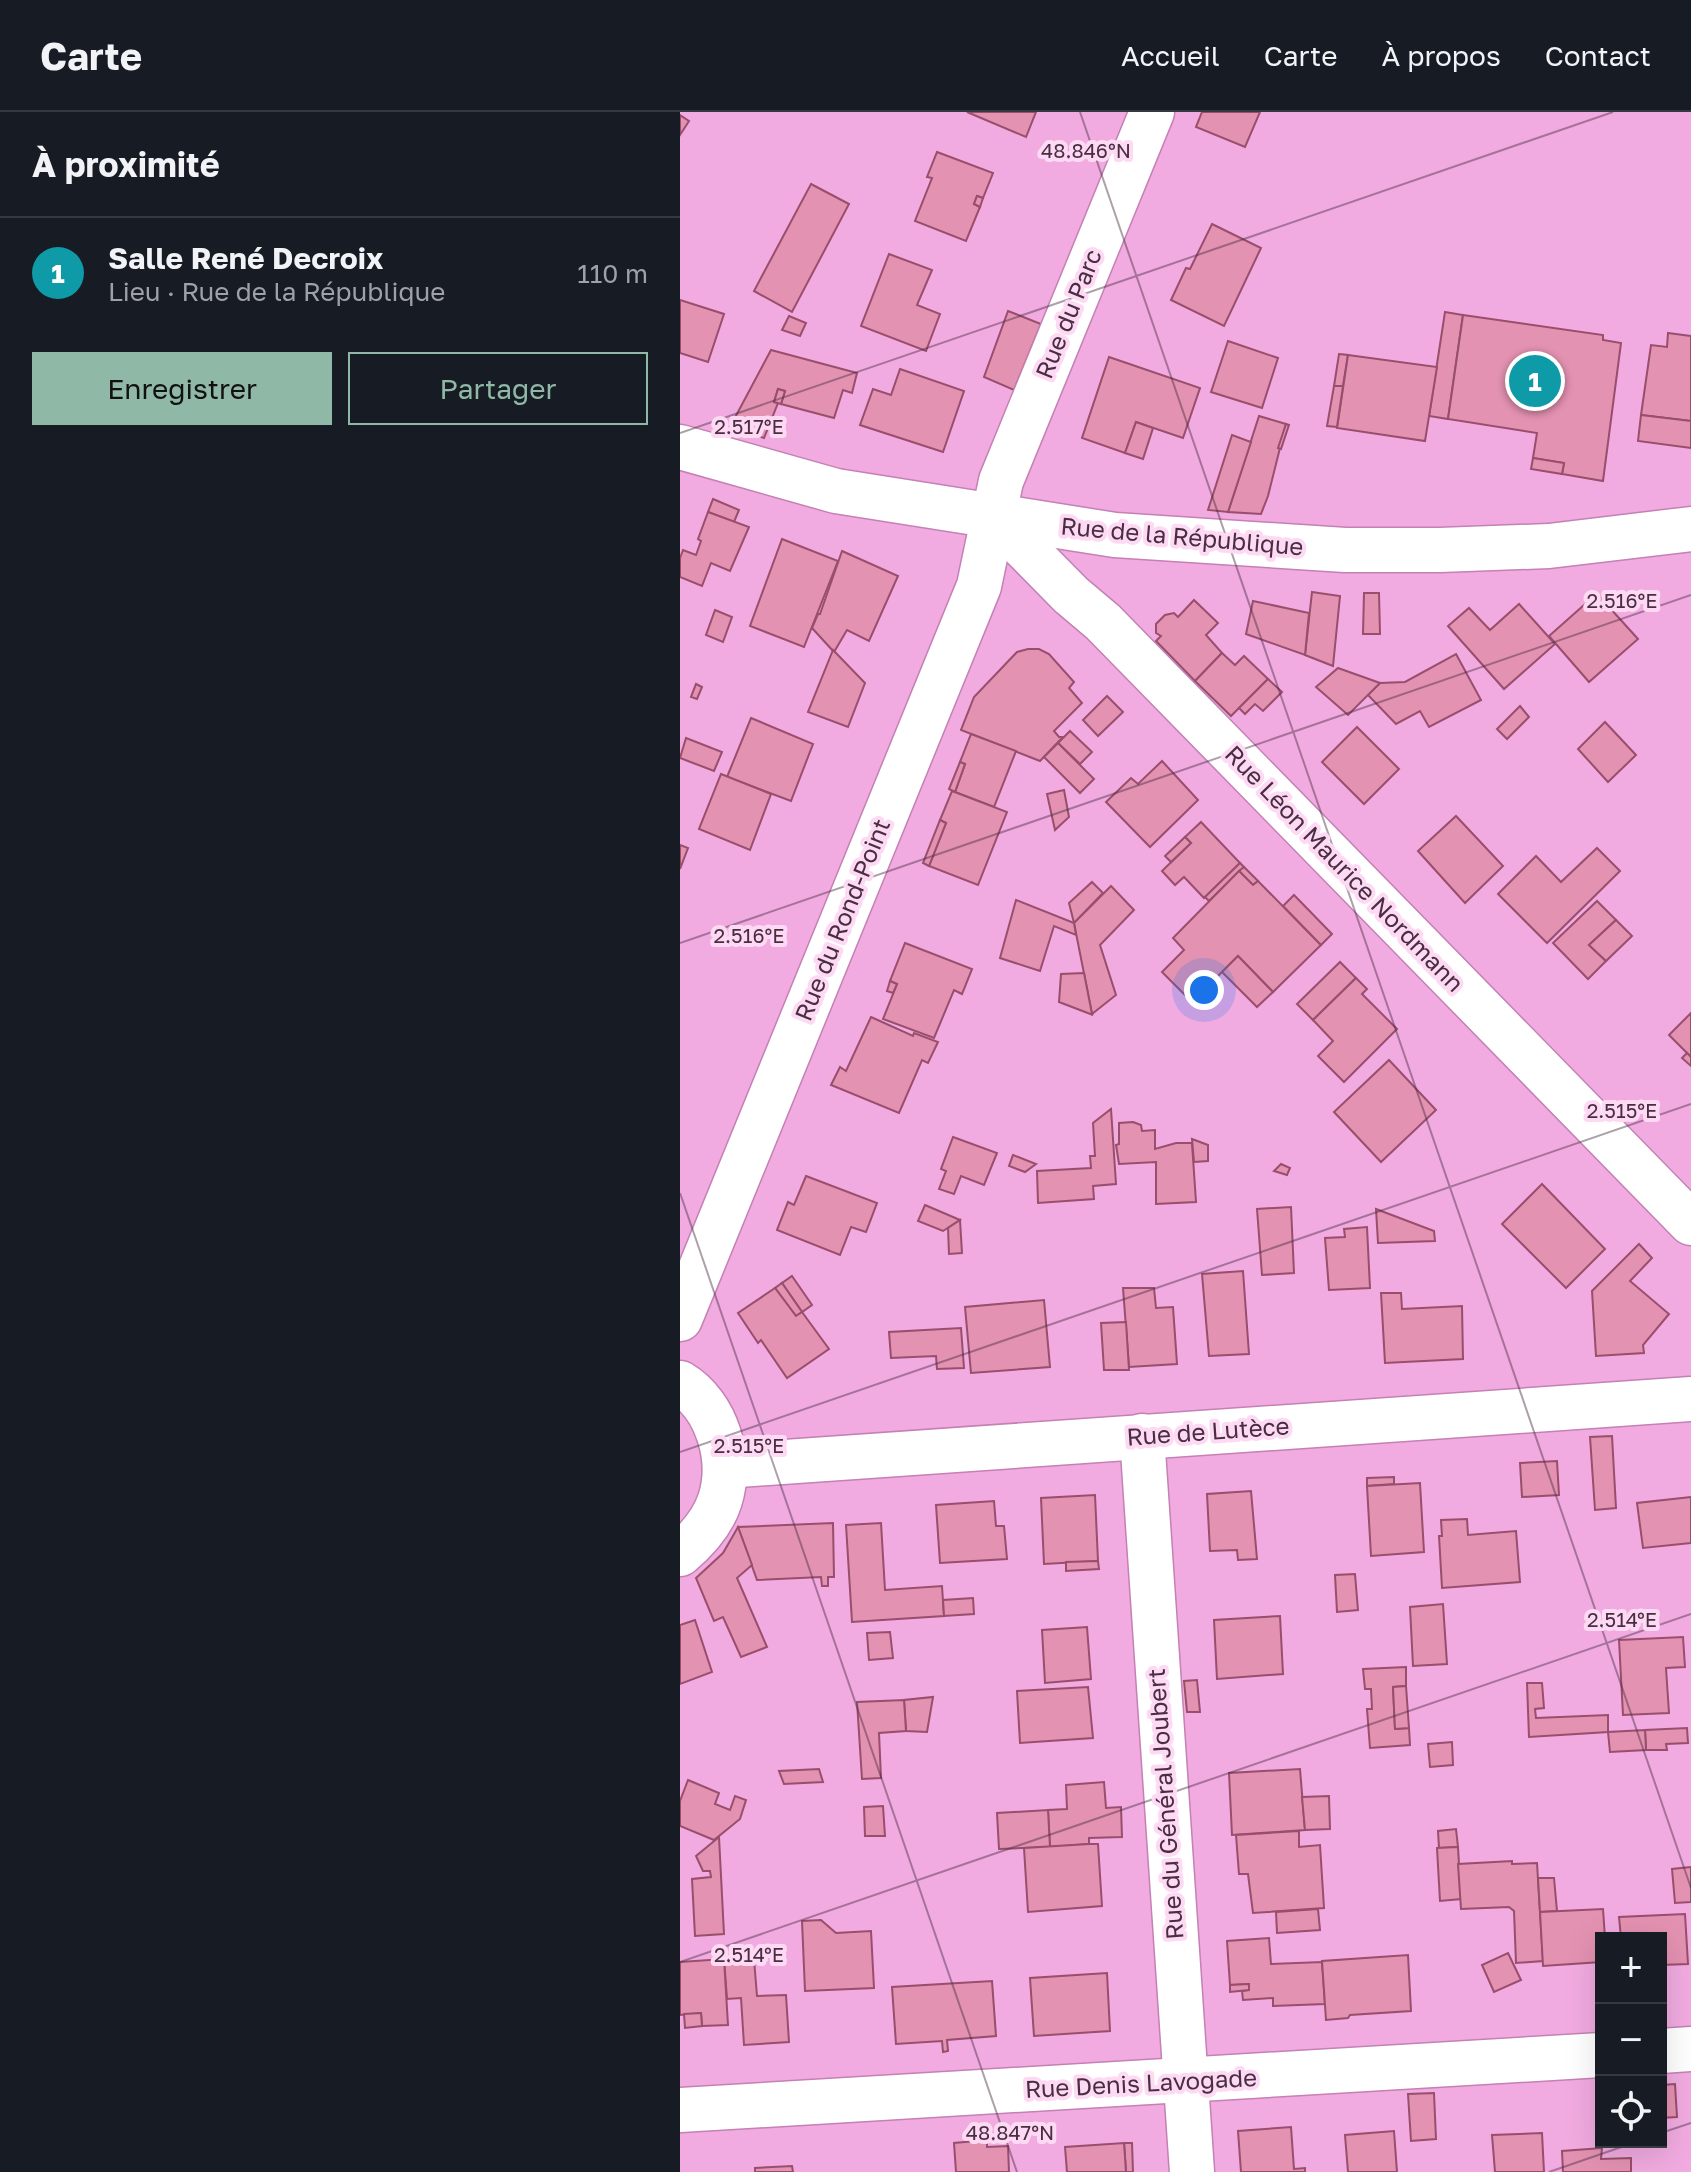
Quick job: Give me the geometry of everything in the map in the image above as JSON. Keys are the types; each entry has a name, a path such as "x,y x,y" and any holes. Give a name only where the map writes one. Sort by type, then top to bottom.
{"street":[{"name":"Rue du Parc","path":"995,518 1001,481 1152,112"},
{"name":"Rue de la République","path":"680,447 836,491 1115,535 1345,550 1440,550 1549,546 1691,529"},
{"name":"Rue Léon Maurice Nordmann","path":"995,518 1114,634 1691,1223"},
{"name":"Rue du Rond-Point","path":"680,1319 979,586 995,518"},
{"path":"680,1383 706,1409 720,1436 725,1466 721,1499 706,1530 680,1554"},
{"name":"Rue de Lutèce","path":"725,1466 1691,1399"},
{"name":"Rue du Général Joubert","path":"1142,1436 1192,2172"},
{"path":"1667,2051 1691,2049"},
{"name":"Rue Denis Lavogade","path":"680,2110 1595,2055"}],"building":[{"path":"967,112 1036,112 1026,137"},
{"path":"1202,112 1260,112 1245,147 1196,127"},
{"path":"680,115 689,121 680,135"},
{"path":"937,152 993,173 983,198 977,196 974,204 980,207 966,241 915,221 932,178 927,177"},
{"path":"811,184 849,204 792,312 754,291"},
{"path":"977,196 983,198 980,207 974,204"},
{"path":"1212,224 1261,248 1224,326 1171,300"},
{"path":"889,254 932,270 917,305 940,314 926,351 861,326"},
{"path":"680,300 724,314 708,362 680,353"},
{"path":"1008,311 1041,324 1014,390 984,377"},
{"path":"1445,312 1463,315 1448,419 1429,416"},
{"path":"1463,315 1603,335 1603,340 1621,343 1603,481 1562,474 1564,463 1533,458 1537,433 1448,419"},
{"path":"789,316 806,323 800,336 782,330"},
{"path":"1668,333 1691,336 1691,421 1641,415 1651,345 1667,347"},
{"path":"1228,341 1278,358 1262,408 1211,392"},
{"path":"771,350 857,373 852,393 843,390 834,418 781,404 785,391 778,389 774,402 778,403 764,438 730,427"},
{"path":"1339,354 1348,355 1343,386 1334,386"},
{"path":"1348,355 1437,367 1425,441 1337,428"},
{"path":"1109,357 1200,388 1183,438 1136,422 1125,453 1082,438"},
{"path":"900,369 964,391 943,452 860,425 873,389 891,395"},
{"path":"1334,386 1343,386 1337,427 1327,426"},
{"path":"778,389 785,391 781,404 774,402"},
{"path":"1641,415 1691,421 1691,448 1638,441"},
{"path":"1259,416 1286,424 1268,496 1261,514 1228,512"},
{"path":"1136,422 1153,428 1143,459 1125,453"},
{"path":"1286,424 1289,425 1281,449 1278,448"},
{"path":"1232,435 1251,442 1228,512 1208,510"},
{"path":"1533,458 1564,463 1562,474 1531,469"},
{"path":"713,499 739,510 734,522 708,512"},
{"path":"708,512 749,527 730,571 711,563 702,586 680,577 680,558 683,550 696,555"},
{"path":"782,539 838,561 804,647 750,626"},
{"path":"842,551 898,576 869,641 847,630 834,652 812,628"},
{"path":"1312,592 1340,596 1333,666 1305,655"},
{"path":"1364,593 1379,593 1380,634 1363,634"},
{"path":"1600,597 1638,639 1589,682 1549,636 1584,605 1587,609"},
{"path":"1194,600 1218,623 1206,635 1222,653 1195,681 1156,641 1161,636 1156,633 1156,624 1165,615 1174,613 1178,617"},
{"path":"1253,601 1309,613 1305,655 1246,634"},
{"path":"1519,604 1555,644 1504,689 1448,626 1469,608 1490,630"},
{"path":"715,610 732,617 723,642 706,635"},
{"path":"1039,649 1049,654 1074,682 1069,688 1082,703 1054,731 1063,737 1040,761 961,730 974,697 1017,652"},
{"path":"833,650 865,683 848,727 808,712"},
{"path":"1222,653 1235,665 1244,656 1268,679 1231,716 1195,681"},
{"path":"1456,654 1481,700 1429,727 1420,711 1396,724 1368,695 1380,683 1405,682"},
{"path":"1338,668 1380,683 1348,715 1316,687"},
{"path":"1268,679 1282,692 1263,711 1255,704 1245,714 1239,708"},
{"path":"696,684 702,687 697,699 691,697"},
{"path":"1107,696 1123,712 1098,736 1083,720"},
{"path":"1520,706 1529,717 1507,739 1497,729"},
{"path":"751,718 813,744 791,801 727,777"},
{"path":"1605,722 1636,755 1608,782 1578,749"},
{"path":"1357,727 1399,769 1364,804 1322,762"},
{"path":"1070,731 1092,752 1080,764 1058,743"},
{"path":"971,734 1016,751 994,807 955,792 965,764 960,762"},
{"path":"686,738 722,752 714,771 680,758"},
{"path":"1058,743 1094,779 1080,793 1044,757"},
{"path":"1162,761 1198,800 1150,847 1106,802 1131,778 1138,784"},
{"path":"960,762 965,764 955,792 949,789"},
{"path":"721,774 771,794 750,850 699,829"},
{"path":"1064,790 1069,817 1055,830 1047,794"},
{"path":"952,791 1007,812 978,885 929,866 946,823 940,820"},
{"path":"1456,816 1503,866 1465,903 1418,851"},
{"path":"940,820 946,823 929,866 923,863"},
{"path":"1201,822 1240,863 1204,898 1184,877 1175,885 1162,871 1191,843 1185,837"},
{"path":"1185,837 1191,843 1171,862 1165,856"},
{"path":"680,845 688,848 680,869"},
{"path":"1597,848 1620,871 1547,943 1498,894 1536,856 1561,882"},
{"path":"1240,863 1244,867 1209,901 1205,897"},
{"path":"1244,867 1258,881 1253,885 1239,871"},
{"path":"1239,871 1253,885 1258,881 1321,945 1273,992 1238,956 1192,1002 1162,972 1184,950 1173,938"},
{"path":"1092,882 1103,893 1074,923 1069,903"},
{"path":"1111,886 1134,910 1100,945 1116,995 1092,1014 1074,923"},
{"path":"1294,895 1332,934 1321,945 1283,906"},
{"path":"1016,900 1074,923 1076,935 1054,926 1040,971 1000,958"},
{"path":"1597,901 1616,920 1589,945 1606,961 1588,979 1553,943"},
{"path":"1616,920 1632,936 1606,961 1589,945"},
{"path":"905,943 972,969 962,994 954,990 934,1038 883,1019 897,984 890,981"},
{"path":"1238,956 1273,992 1257,1007 1222,972"},
{"path":"1340,962 1356,978 1313,1020 1297,1004"},
{"path":"1084,973 1093,1015 1059,1002 1061,974"},
{"path":"1356,978 1367,989 1362,994 1397,1029 1344,1082 1318,1056 1333,1041 1313,1020"},
{"path":"890,981 897,984 893,993 887,991"},
{"path":"1691,1013 1691,1057 1669,1035"},
{"path":"871,1017 913,1036 914,1033 938,1042 928,1063 922,1060 899,1113 831,1085 840,1067 846,1071"},
{"path":"1687,1053 1691,1057 1691,1066 1682,1058"},
{"path":"1389,1060 1436,1110 1381,1162 1334,1112"},
{"path":"1111,1109 1116,1184 1093,1186 1094,1199 1038,1203 1037,1171 1091,1168 1090,1156 1095,1156 1093,1123"},
{"path":"1119,1123 1141,1125 1142,1131 1155,1130 1155,1149 1176,1143 1192,1143 1196,1202 1156,1204 1156,1162 1119,1164 1116,1145 1119,1144"},
{"path":"953,1137 997,1153 984,1185 961,1176 954,1194 939,1189 946,1171 941,1169"},
{"path":"1192,1139 1208,1145 1208,1161 1194,1162"},
{"path":"1013,1155 1036,1164 1025,1172 1009,1166"},
{"path":"1281,1164 1290,1168 1287,1175 1274,1171"},
{"path":"806,1176 877,1203 866,1232 851,1227 840,1255 777,1230 788,1202 794,1205"},
{"path":"1542,1184 1605,1249 1566,1288 1502,1224"},
{"path":"925,1205 960,1220 943,1231 918,1221"},
{"path":"1291,1207 1294,1273 1262,1275 1257,1209"},
{"path":"1376,1209 1434,1231 1435,1241 1378,1243"},
{"path":"960,1220 962,1253 949,1254 948,1228"},
{"path":"1367,1227 1370,1288 1329,1290 1325,1238 1345,1237 1344,1229"},
{"path":"1639,1244 1652,1258 1630,1281 1669,1314 1643,1345 1644,1353 1596,1356 1592,1291"},
{"path":"1243,1271 1249,1354 1209,1356 1202,1274"},
{"path":"792,1276 812,1305 802,1312 782,1283"},
{"path":"782,1283 802,1312 796,1316 775,1288"},
{"path":"775,1288 796,1316 802,1312 829,1349 787,1378 738,1313"},
{"path":"1123,1288 1154,1288 1156,1308 1173,1307 1177,1364 1129,1367"},
{"path":"1381,1293 1401,1293 1402,1309 1462,1306 1463,1359 1385,1363"},
{"path":"1044,1300 1050,1367 971,1373 965,1307"},
{"path":"1126,1322 1129,1370 1104,1370 1101,1323"},
{"path":"961,1328 964,1368 937,1369 936,1356 891,1358 889,1332"},
{"path":"1612,1436 1616,1508 1595,1510 1590,1437"},
{"path":"1557,1461 1559,1495 1522,1497 1520,1463"},
{"path":"1394,1477 1394,1484 1367,1486 1367,1478"},
{"path":"1420,1483 1424,1552 1371,1556 1367,1486"},
{"path":"1251,1491 1257,1559 1238,1560 1237,1550 1210,1551 1207,1494"},
{"path":"1095,1495 1098,1561 1044,1564 1041,1498"},
{"path":"1691,1497 1691,1543 1643,1548 1637,1503"},
{"path":"994,1501 996,1526 1004,1526 1007,1559 940,1563 936,1505"},
{"path":"1467,1519 1468,1535 1516,1531 1520,1582 1442,1588 1441,1520"},
{"path":"833,1523 834,1577 828,1577 828,1586 822,1586 821,1577 757,1580 738,1527"},
{"path":"881,1523 885,1590 942,1586 944,1616 852,1622 846,1525"},
{"path":"738,1527 752,1565 737,1578 767,1647 741,1657 723,1617 714,1621 696,1578 723,1553"},
{"path":"1098,1561 1099,1569 1066,1571 1066,1562"},
{"path":"1355,1574 1358,1610 1337,1612 1335,1575"},
{"path":"973,1598 974,1614 944,1616 943,1600"},
{"path":"1443,1604 1447,1664 1413,1666 1410,1607"},
{"path":"1280,1616 1283,1674 1217,1679 1214,1620"},
{"path":"695,1620 712,1672 680,1684 680,1625"},
{"path":"1087,1627 1091,1679 1045,1683 1042,1630"},
{"path":"890,1632 893,1658 869,1660 867,1633"},
{"path":"1683,1637 1685,1667 1666,1668 1669,1713 1623,1715 1619,1640"},
{"path":"1406,1667 1406,1686 1393,1687 1395,1729 1409,1728 1410,1745 1370,1748 1367,1709 1372,1709 1371,1689 1365,1689 1363,1669"},
{"path":"1197,1680 1200,1712 1187,1712 1184,1681"},
{"path":"1527,1683 1542,1683 1544,1708 1535,1709 1536,1718 1608,1715 1608,1732 1529,1737"},
{"path":"1406,1686 1409,1728 1395,1729 1393,1687"},
{"path":"1088,1687 1093,1738 1020,1743 1017,1691"},
{"path":"933,1697 927,1732 906,1731 904,1700"},
{"path":"904,1700 906,1731 879,1733 881,1778 862,1779 857,1702"},
{"path":"1687,1728 1688,1743 1666,1744 1667,1750 1646,1750 1645,1730"},
{"path":"1645,1730 1646,1750 1610,1752 1608,1732"},
{"path":"1452,1742 1453,1765 1430,1767 1428,1744"},
{"path":"819,1769 823,1782 784,1784 779,1771"},
{"path":"1300,1769 1305,1830 1232,1835 1229,1773"},
{"path":"688,1780 719,1793 715,1804 730,1810 735,1796 746,1800 740,1819 714,1840 680,1826 680,1801"},
{"path":"1104,1782 1106,1808 1121,1807 1122,1837 1089,1838 1089,1844 1050,1847 1048,1810 1067,1809 1066,1785"},
{"path":"1329,1796 1330,1829 1305,1830 1302,1797"},
{"path":"883,1806 885,1836 865,1836 864,1807"},
{"path":"1048,1810 1050,1847 999,1849 997,1813"},
{"path":"1456,1829 1458,1847 1439,1848 1438,1831"},
{"path":"1299,1831 1299,1847 1320,1845 1324,1908 1253,1913 1248,1874 1239,1874 1236,1835"},
{"path":"719,1837 724,1934 695,1936 692,1879 711,1877 710,1871 703,1871 696,1856"},
{"path":"1098,1844 1102,1906 1028,1912 1024,1848"},
{"path":"1458,1847 1461,1899 1440,1901 1437,1848"},
{"path":"1512,1861 1512,1864 1537,1863 1543,1961 1516,1963 1514,1911 1509,1907 1461,1909 1458,1864"},
{"path":"1691,1867 1691,1902 1675,1903 1672,1869"},
{"path":"1538,1878 1554,1878 1557,1911 1540,1912"},
{"path":"1318,1909 1320,1930 1277,1933 1276,1912"},
{"path":"1603,1909 1605,1932 1595,1932 1595,1962 1543,1966 1540,1912"},
{"path":"1685,1914 1688,1964 1667,1965 1667,1932 1620,1932 1619,1917"},
{"path":"821,1920 836,1933 871,1931 874,1988 805,1991 802,1921"},
{"path":"1269,1938 1271,1964 1322,1962 1325,2004 1273,2006 1273,1998 1243,2000 1242,1991 1249,1990 1249,1984 1230,1985 1227,1941"},
{"path":"1508,1953 1521,1980 1494,1992 1482,1965"},
{"path":"1408,1955 1411,2011 1350,2015 1348,2018 1326,2020 1322,1961"},
{"path":"724,1959 754,1959 757,1996 786,1995 789,2042 744,2045 741,1998 727,1999"},
{"path":"724,1959 728,2025 702,2026 701,2013 680,2015 680,1962"},
{"path":"1107,1973 1110,2031 1034,2036 1030,1978"},
{"path":"992,1981 996,2036 947,2040 948,2051 943,2052 942,2041 896,2044 892,1987"},
{"path":"1249,1984 1249,1990 1230,1992 1230,1985"},
{"path":"701,2013 702,2026 685,2028 684,2014"},
{"path":"1675,2084 1677,2117 1667,2118 1667,2085"},
{"path":"1434,2093 1436,2139 1411,2141 1408,2094"},
{"path":"1291,2127 1294,2169 1305,2168 1305,2172 1241,2172 1238,2131"},
{"path":"1394,2131 1397,2172 1348,2172 1345,2135"},
{"path":"1542,2133 1544,2172 1495,2172 1492,2135"},
{"path":"987,2140 987,2147 1008,2146 1009,2172 956,2172 954,2143"},
{"path":"1124,2143 1132,2143 1133,2172 1126,2172"},
{"path":"1124,2143 1126,2172 1067,2172 1065,2147"},
{"path":"1602,2148 1601,2159 1631,2158 1631,2172 1563,2172 1562,2151"},
{"path":"792,2166 793,2172 755,2172 755,2168"}],"place":[{"name":"Salle René Decroix","path":"1535,381"}]}
